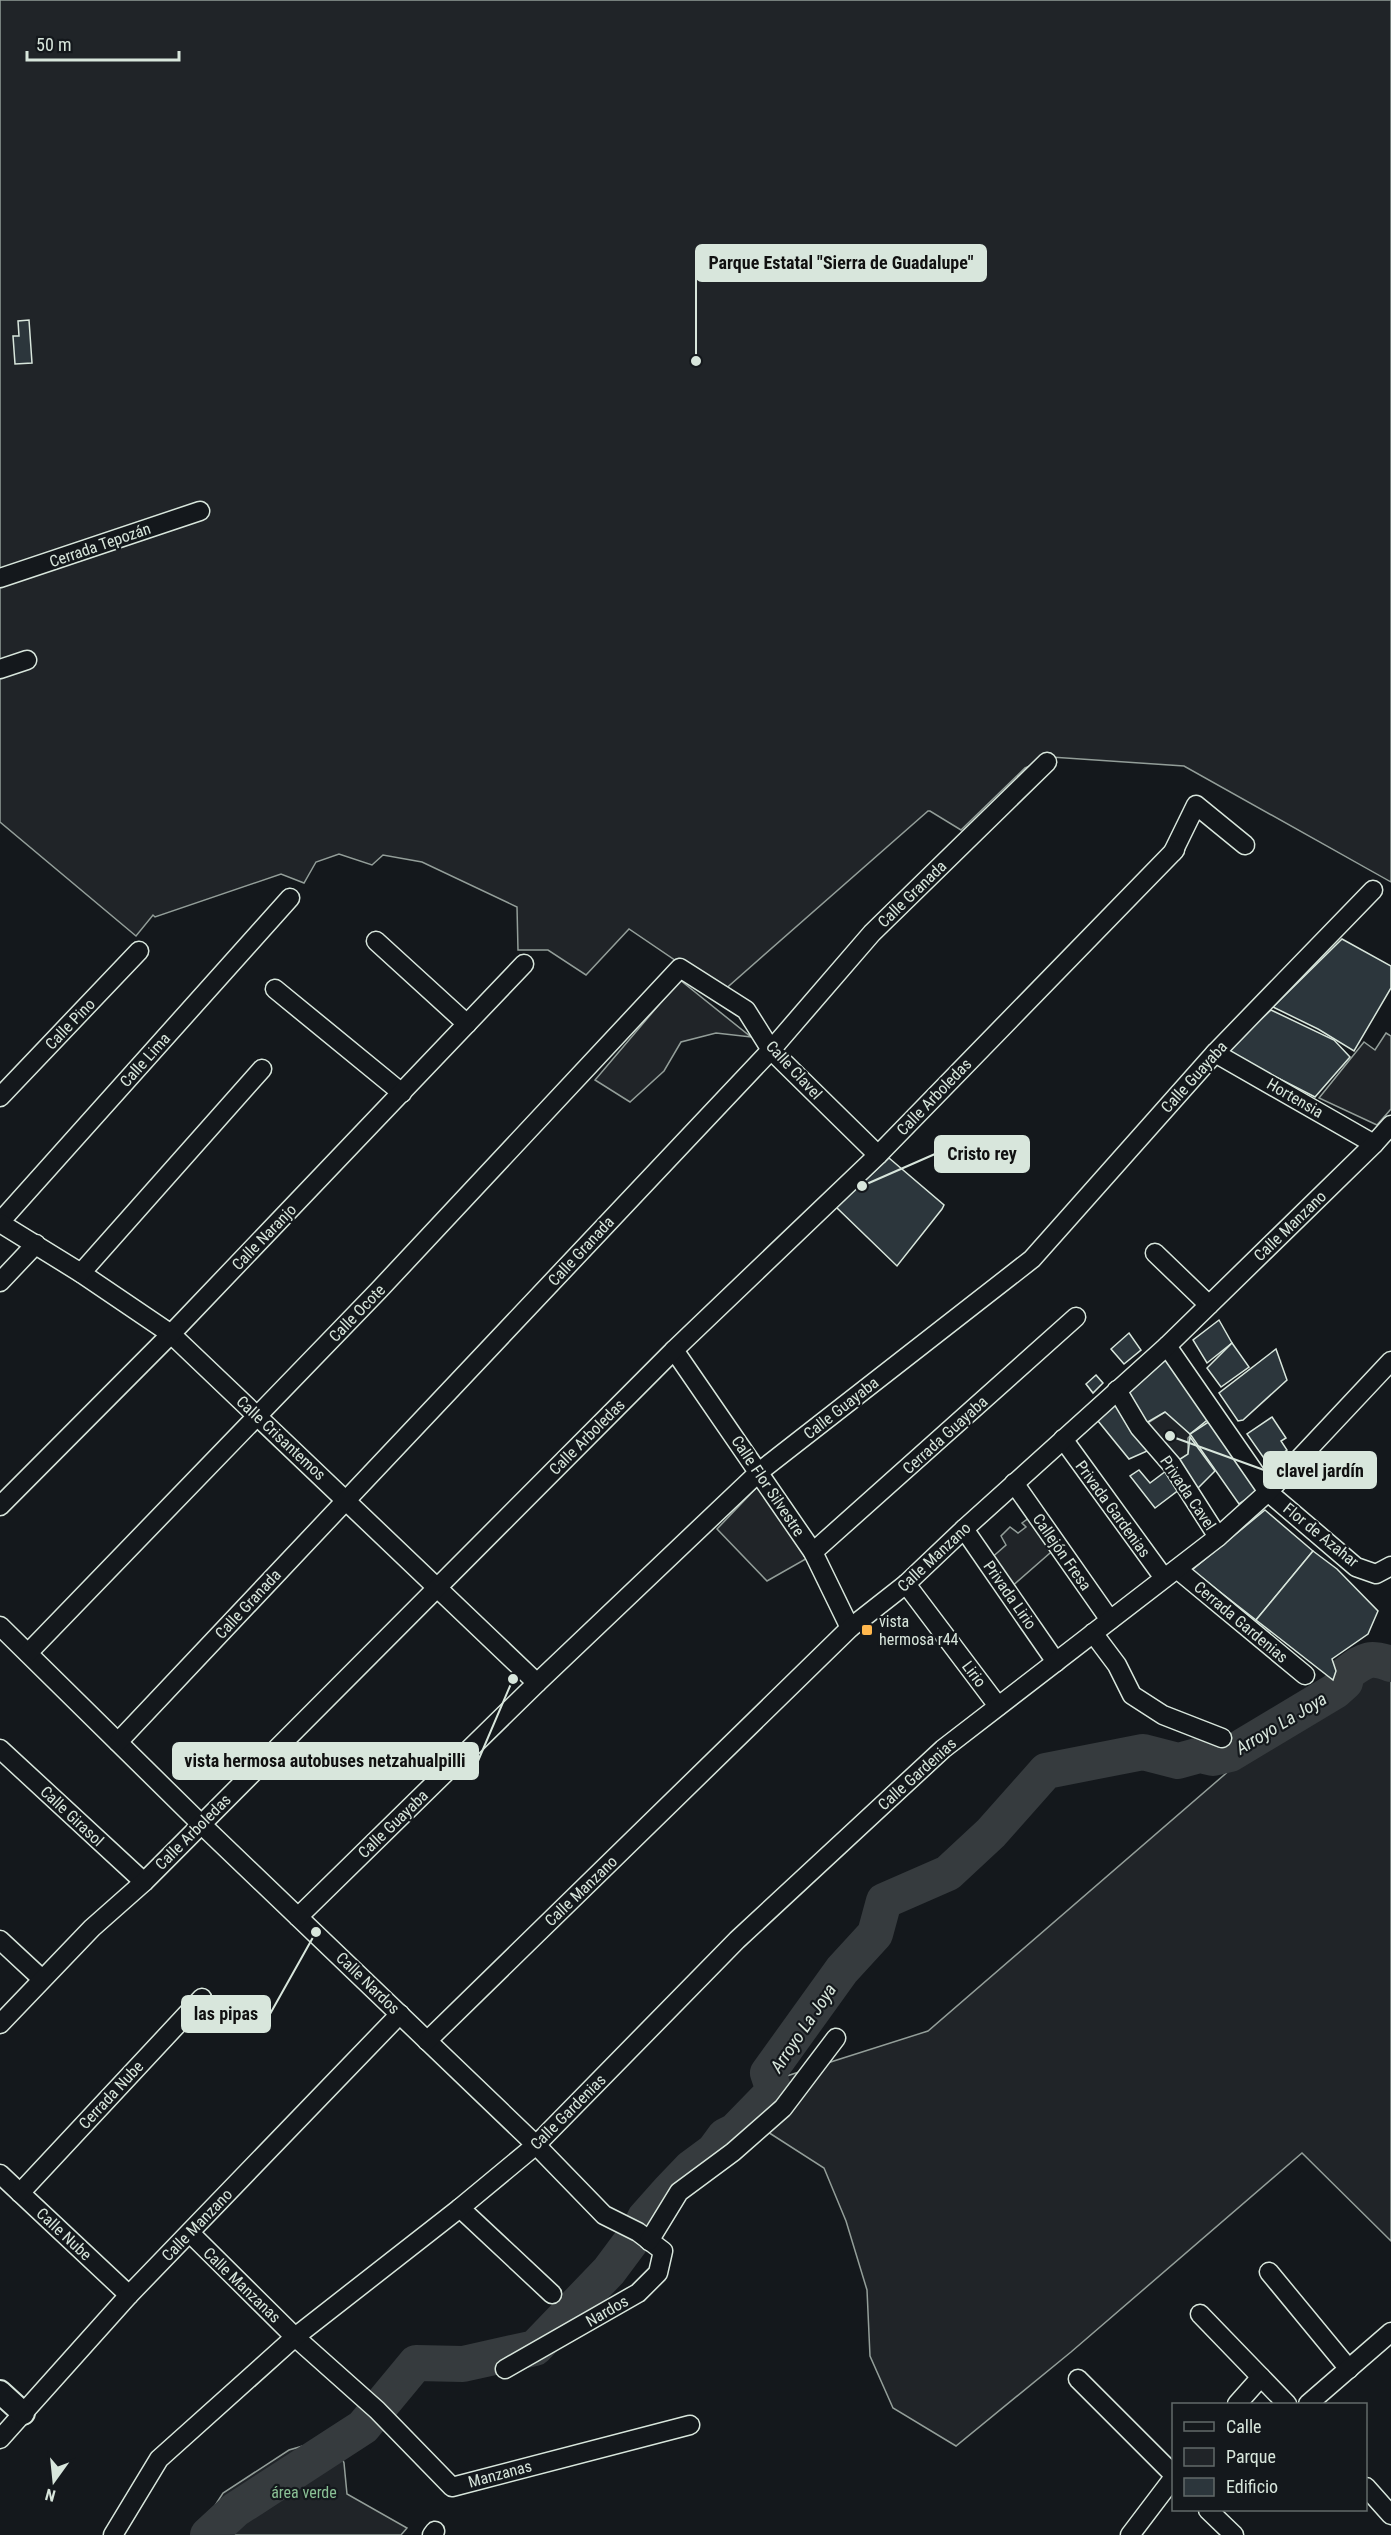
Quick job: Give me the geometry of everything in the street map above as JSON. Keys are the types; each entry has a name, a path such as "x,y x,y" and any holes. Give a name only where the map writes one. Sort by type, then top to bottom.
{"street":[{"name":"Cerrada Tepozán","path":"0,578 200,511"},
{"path":"0,669 27,660"},
{"name":"Calle Granada","path":"118,1742 771,1050 872,933 1047,762"},
{"name":"Calle Arboledas","path":"0,2024 92,1928 144,1882 436,1586 674,1350 878,1155 1174,851 1196,805 1245,845"},
{"name":"Calle Guayaba","path":"298,1917 537,1683 759,1472 1032,1258 1215,1053 1373,890"},
{"name":"Calle Lima","path":"0,1222 290,898"},
{"path":"376,941 467,1024"},
{"name":"Calle Pino","path":"0,1097 140,951"},
{"name":"Calle Naranjo","path":"0,1506 171,1334 524,964"},
{"name":"Calle Clavel","path":"680,968 746,1010 771,1050 878,1155"},
{"name":"Calle Ocote","path":"27,1653 380,1290 680,968"},
{"path":"276,989 402,1093"},
{"name":"Hortensia","path":"1215,1053 1374,1144"},
{"path":"81,1273 262,1069"},
{"name":"Calle Manzano","path":"427,2041 850,1629 906,1584 1167,1346 1391,1125"},
{"name":"Calle Crisantemos","path":"0,1222 171,1334 347,1499 537,1683"},
{"path":"0,1282 36,1244"},
{"path":"1155,1253 1209,1305"},
{"name":"Cerrada Guayaba","path":"813,1552 1076,1317"},
{"name":"Flor de Azahar","path":"1167,1346 1268,1492 1356,1567 1383,1570"},
{"name":"Calle Flor Silvestre","path":"674,1350 813,1552 850,1629"},
{"name":"Calle Gardenias","path":"113,2535 159,2459 295,2337 460,2208 536,2145 736,1940 943,1749 1218,1537 1268,1492 1391,1361"},
{"name":"Privada Cavel","path":"1117,1390 1139,1427 1172,1465 1218,1537"},
{"name":"Privada Gardenias","path":"1063,1439 1170,1573"},
{"name":"Callejón Fresa","path":"1014,1484 1110,1620"},
{"name":"Privada Lirio","path":"964,1529 1056,1662"},
{"name":"Cerrada Gardenias","path":"1170,1573 1305,1675"},
{"name":"Lirio","path":"906,1584 998,1706"},
{"name":"Calle Nardos","path":"0,1626 201,1824 536,2145 604,2215 644,2237"},
{"path":"1093,1633 1117,1665 1132,1695 1163,1715 1222,1738"},
{"name":"Calle Girasol","path":"0,1749 144,1882"},
{"path":"0,1940 42,1979"},
{"name":"Cerrada Nube","path":"20,2193 202,1998"},
{"name":"Calle Manzano","path":"0,2439 129,2295 400,2014"},
{"path":"644,2237 679,2192 733,2152 783,2108 836,2038"},
{"name":"Calle Nube","path":"0,2174 129,2295"},
{"path":"460,2208 552,2294"},
{"name":"Calle Manzanas","path":"190,2233 295,2337"},
{"name":"Nardos","path":"505,2369 638,2293 658,2273 663,2251 644,2237"},
{"path":"1269,2272 1348,2369"},
{"path":"1200,2314 1286,2403"},
{"path":"1309,2403 1391,2332"},
{"name":"Manzanas","path":"295,2337 377,2410 452,2487 690,2425"},
{"path":"1238,2403 1261,2377"},
{"path":"1078,2379 1172,2475"},
{"path":"0,2392 23,2413"},
{"path":"1130,2535 1172,2477"},
{"path":"1367,2488 1385,2496 1391,2515"},
{"path":"1209,2511 1234,2535"}],"green space":[{"path":"0,0 1391,0 1391,882 1184,766 1051,757 1025,768 961,830 928,811 722,992 629,929 586,975 548,950 518,950 517,907 422,862 383,855 372,865 339,854 316,862 304,883 281,874 155,917 153,915 136,936 0,822"},
{"path":"680,980 751,1037 716,1033 681,1042 664,1071 630,1102 595,1080"},
{"path":"1386,1033 1391,1036 1391,1109 1377,1125 1319,1098 1364,1042 1375,1050"},
{"path":"1165,1412 1178,1421 1191,1435 1188,1438 1188,1454 1177,1461 1143,1426"},
{"path":"760,1484 811,1556 767,1581 717,1529"},
{"path":"1029,1518 1058,1546 1009,1589 989,1560 1006,1545 1001,1536 1010,1527 1018,1533 1026,1527 1022,1523"},
{"path":"1391,1662 1391,2241 1302,2153 1071,2352 956,2446 893,2408 870,2356 867,2290 846,2221 824,2168 746,2118 771,2081 928,2031 1231,1769 1263,1751"},
{"name":"área verde","path":"334,2437 344,2463 347,2494 407,2528 401,2535 196,2535 223,2493 289,2450"}],"building":[{"path":"29,320 32,363 15,364 13,336 19,336 18,321"},
{"path":"1342,939 1391,966 1391,988 1354,1051 1318,1029 1273,1007"},
{"path":"1271,1010 1334,1040 1350,1057 1315,1097 1226,1051"},
{"path":"889,1158 944,1205 897,1266 836,1207"},
{"path":"1219,1320 1232,1343 1207,1363 1193,1340"},
{"path":"1129,1333 1141,1350 1124,1364 1111,1349"},
{"path":"1232,1343 1249,1367 1221,1387 1207,1368"},
{"path":"1276,1349 1287,1380 1243,1420 1238,1421 1219,1393"},
{"path":"1167,1353 1211,1417 1190,1434 1165,1412 1141,1426 1120,1389"},
{"path":"1096,1375 1103,1383 1093,1393 1086,1384"},
{"path":"1116,1396 1154,1448 1129,1459 1094,1416"},
{"path":"1272,1417 1286,1438 1281,1441 1287,1450 1268,1464 1247,1434"},
{"path":"1213,1419 1259,1491 1239,1504 1190,1434"},
{"path":"1190,1437 1215,1471 1195,1491 1176,1462 1188,1454"},
{"path":"1139,1470 1150,1483 1166,1471 1180,1489 1155,1508 1130,1476"},
{"path":"1265,1510 1313,1551 1256,1620 1192,1570"},
{"path":"1313,1551 1337,1569 1378,1611 1368,1634 1332,1659 1336,1671 1333,1680 1256,1620"}],"waterway":[{"name":"Arroyo La Joya","path":"208,2535 235,2510 363,2427 416,2363 463,2364 535,2348 609,2271 638,2232 645,2218 669,2191 691,2168 714,2151 725,2136 735,2131 774,2091 768,2073 842,1970 875,1934 884,1901 948,1873 991,1833 1046,1771 1143,1752 1178,1761 1200,1755 1213,1758 1230,1754 1335,1691 1345,1682 1347,1673 1363,1662 1377,1660 1391,1664"}],"place":[{"name":"Parque Estatal \"Sierra de Guadalupe\"","path":"696,361"},
{"name":"Cristo rey","path":"862,1186"},
{"name":"clavel jardín","path":"1170,1436"},
{"name":"vista hermosa r44","path":"867,1630"},
{"name":"vista hermosa autobuses netzahualpilli","path":"513,1679"},
{"name":"las pipas","path":"316,1932"}]}
